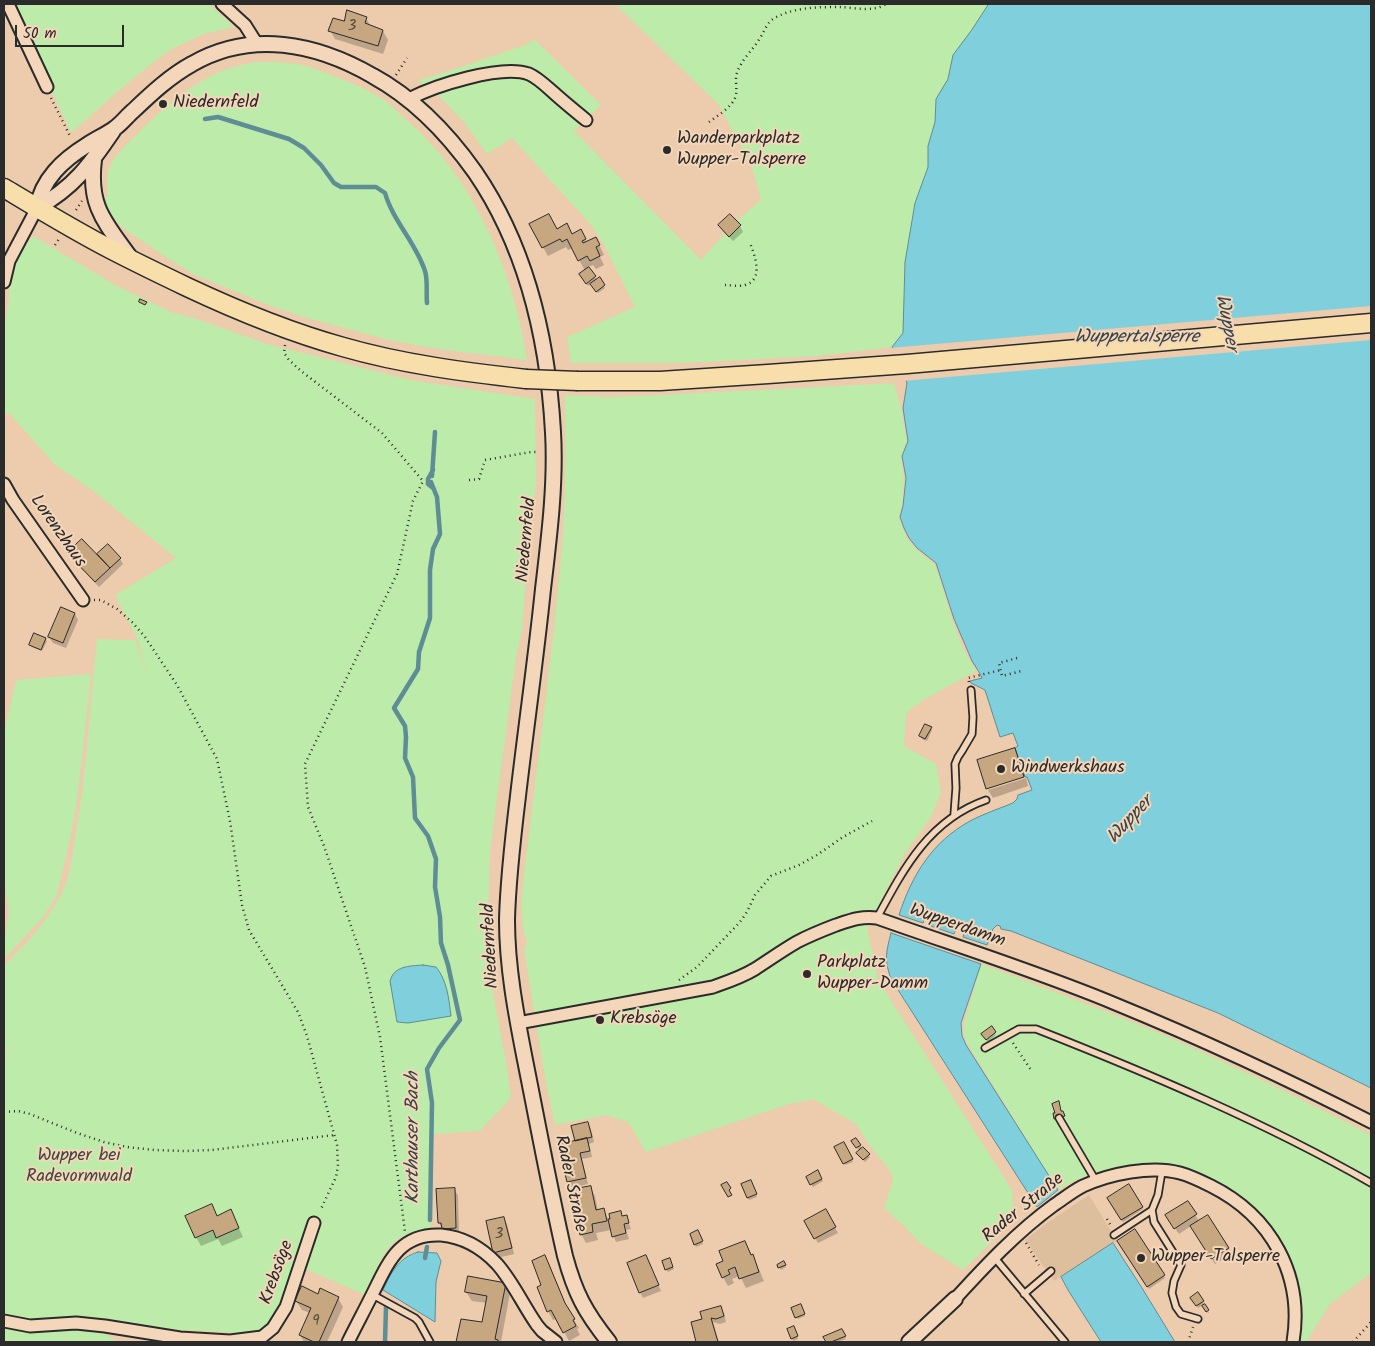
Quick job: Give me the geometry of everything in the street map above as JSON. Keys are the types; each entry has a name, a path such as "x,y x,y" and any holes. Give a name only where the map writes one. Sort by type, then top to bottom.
{"main road":[{"path":"4,188 133,261 248,314 290,331 343,347 412,363 476,373 526,378 578,381 689,380 1371,323"}],"street":[{"path":"8,4 47,88"},
{"path":"222,4 245,25 257,44"},
{"name":"Niedernfeld","path":"37,208 38,198 43,187 56,169 83,147 115,128 162,84 190,64 217,52 239,46 257,44 296,46 328,54 382,80 409,99 438,126 487,191 511,237 530,291 540,327 548,378 553,433 549,534 540,622 510,858 507,920 512,983 518,1023"},
{"path":"409,99 428,90 461,80 481,75 517,72 529,74 540,80 586,120"},
{"name":"Niedernfeld","path":"37,208 71,185 94,160 115,128"},
{"path":"94,160 92,183 96,204 104,221 133,261"},
{"path":"4,282 9,261 37,208"},
{"name":"Lorenzhaus","path":"4,484 13,500 83,600"},
{"name":"Wupperdamm","path":"518,1023 712,987 755,969 796,942 812,934 859,917 878,918 1112,1002 1190,1035 1371,1122"},
{"name":"Rader Straße","path":"518,1023 565,1256 581,1303 609,1342"},
{"name":"Rader Straße","path":"909,1342 994,1257 1038,1217 1064,1198 1082,1186 1109,1177 1162,1170 1178,1172 1198,1179 1224,1192 1251,1212 1264,1228 1276,1245 1289,1274 1296,1312 1293,1342"},
{"name":"Krebsöge","path":"4,1321 30,1326 76,1323 180,1338 230,1341 262,1337 273,1328 286,1307 314,1222"},
{"path":"348,1342 389,1261 406,1243 421,1236 439,1235 458,1238 479,1248 498,1266 537,1325 556,1342"},
{"name":"Krebsöge","path":"180,1338 192,1342"}],"lane":[{"path":"954,815 956,764 958,757 972,734 974,717 971,690"},
{"path":"878,918 904,870 932,833 954,815 971,805 986,800"},
{"path":"986,1048 1019,1029 1036,1029 1204,1099 1287,1138 1371,1183"},
{"path":"1059,1118 1096,1182"},
{"path":"1162,1170 1158,1195 1152,1210 1154,1222 1181,1265 1174,1280 1172,1293 1176,1307 1181,1314 1198,1319"},
{"path":"1114,1235 1152,1210"},
{"path":"994,1257 1065,1342"},
{"path":"1024,1294 1051,1271"},
{"path":"373,1294 415,1318 430,1342"}],"path":[{"path":"709,122 734,100 736,96 736,74 772,20 787,13 801,10 871,8 886,4"},
{"path":"397,72 407,58"},
{"path":"47,88 71,138"},
{"path":"76,210 81,201"},
{"path":"55,245 58,239"},
{"path":"725,285 744,286 751,282 756,274 756,258 750,243"},
{"path":"284,345 284,354 289,360 382,433 422,481 413,501 397,574 305,764 308,807 324,846 365,967 380,1037 406,1243"},
{"path":"468,480 479,479 485,460 531,452 553,454"},
{"path":"83,600 101,600 118,609 145,637 177,686 217,759 230,821 242,905 249,930 298,1012 307,1036 337,1145 338,1166 336,1177 314,1222"},
{"path":"1017,658 999,662 1002,676 1021,671"},
{"path":"968,678 1001,670"},
{"path":"683,977 697,967 740,922 755,895 771,876 799,865 872,821"},
{"path":"1013,1042 1031,1070"},
{"path":"4,1112 18,1111 30,1114 104,1142 154,1150 184,1152 212,1150 334,1135"},
{"path":"1107,1219 1110,1225"},
{"path":"1025,1242 1040,1265"},
{"path":"1353,1342 1371,1322"},
{"path":"1188,1342 1193,1324"}],"shaded area":[{"path":"1089,1195 1117,1241 1054,1281 1025,1240"}],"green space":[{"path":"11,4 209,4 234,27 203,34 170,50 116,93 71,133"},
{"path":"615,4 989,4 953,55 948,79 936,99 935,122 928,146 928,167 915,203 905,262 903,333 892,347 817,356 684,363 571,363 567,337 635,307 603,243 591,225 512,138 487,154 464,122 442,99 418,80 528,44 534,39 601,105 574,131 701,260 734,223 761,200 752,168 719,105"},
{"path":"258,62 306,66 360,87 386,102 427,139 469,195 486,226 512,292 527,360 438,349 389,340 307,318 271,306 193,274 123,228 107,212 101,198 108,196 107,181 110,166 121,150 144,127 163,109 194,85 227,69"},
{"name":"Wupper bei Radevormwald","path":"33,236 115,285 171,312 197,319 267,344 410,380 535,399 536,482 522,629 516,657 490,850 488,919 490,977 511,1098 480,1131 433,1134 431,1229 416,1231 404,1236 387,1250 365,1295 299,1266 276,1318 261,1334 186,1331 101,1323 105,1334 118,1342 4,1342 4,1051 22,1045 4,1050 4,966 42,924 61,895 69,873 83,784 97,639 136,640 148,682 138,640 115,595 176,558 92,490 55,465 8,412 4,415 4,324 8,310 11,278 18,259"},
{"path":"894,383 907,441 901,457 904,480 899,518 907,539 934,564 962,647 976,671 923,700 906,713 904,746 936,764 941,792 931,817 904,855 867,928 878,980 1012,1190 1014,1220 963,1270 921,1244 884,1208 893,1180 889,1169 870,1146 856,1124 813,1099 789,1104 646,1152 628,1122 606,1115 555,1125 545,1078 524,949 527,942 524,935 521,903 563,535 565,395 609,397"},
{"path":"91,674 77,801 57,895 43,917 4,959 9,912 4,878 4,734 16,680"},
{"path":"981,964 1173,1039 1371,1135 1371,1273 1330,1304 1306,1342 1301,1342 1303,1312 1298,1283 1288,1255 1273,1230 1253,1208 1230,1190 1203,1176 1171,1167 1148,1165 1099,1171 1058,1190 964,1036 964,1024"}],"water":[{"name":"Wuppertalsperre","path":"989,4 1371,4 1371,1088 1218,1013 1011,931 1001,929 1000,926 997,925 993,929 987,945 963,937 967,926 964,922 959,923 954,934 931,926 935,915 932,910 927,912 923,923 899,915 910,886 934,849 957,829 970,821 1013,803 1018,795 1032,790 1027,777 1025,777 1015,748 1018,746 1013,733 1000,737 985,690 970,681 982,678 972,661 954,619 936,563 917,548 909,538 900,517 906,478 902,456 908,441 903,408 907,383 892,347 903,333 905,262 915,203 928,167 928,146 935,122 936,99 948,79 953,55"},
{"path":"891,933 981,964 961,1023 962,1036 1058,1190 1037,1207 891,979 886,956"},
{"path":"423,965 436,967 440,972 447,990 451,1016 408,1023 397,1022 390,981 392,976 403,968"},
{"path":"1113,1243 1175,1342 1101,1342 1068,1290 1061,1277"},
{"path":"418,1252 437,1253 441,1261 436,1282 435,1322 383,1290 392,1272 400,1262"}],"pier":[{"path":"1371,306 1371,340 903,381 890,348"}],"building":[{"path":"347,10 367,17 365,23 383,30 378,46 328,31 333,18 344,21"},
{"path":"549,214 557,229 567,223 572,234 581,229 586,239 582,241 583,243 596,237 600,245 596,247 600,256 590,261 587,256 578,261 567,239 562,242 560,239 542,248 529,224"},
{"path":"730,214 741,225 729,237 718,225"},
{"path":"589,267 596,276 586,284 579,274"},
{"path":"600,277 605,285 596,292 590,284"},
{"path":"140,299 147,302 145,305 139,302"},
{"path":"82,539 110,568 95,582 67,553"},
{"path":"108,544 121,558 110,568 97,554"},
{"path":"61,607 75,613 63,643 48,637"},
{"path":"34,633 46,638 41,650 29,645"},
{"path":"925,724 932,727 925,739 919,736"},
{"name":"Windwerkshaus","path":"1015,748 1024,777 986,789 977,760"},
{"path":"992,1026 996,1032 986,1040 981,1034"},
{"path":"1059,1101 1061,1111 1063,1111 1065,1116 1054,1119 1053,1113 1055,1113 1052,1104"},
{"path":"588,1122 592,1137 575,1141 571,1126"},
{"path":"587,1138 590,1151 580,1153 586,1178 567,1182 558,1145"},
{"path":"856,1138 861,1145 856,1148 851,1141"},
{"path":"844,1142 853,1159 843,1164 834,1147"},
{"path":"863,1147 870,1154 863,1160 856,1153"},
{"path":"818,1170 822,1179 810,1185 806,1177"},
{"path":"751,1180 757,1194 747,1198 741,1184"},
{"path":"727,1182 731,1188 729,1190 732,1195 728,1197 721,1185"},
{"path":"1129,1184 1143,1207 1121,1220 1107,1198"},
{"path":"591,1186 596,1210 604,1208 607,1221 592,1224 593,1232 580,1235 570,1190"},
{"path":"455,1188 456,1228 442,1229 441,1223 438,1223 436,1189"},
{"path":"1188,1201 1197,1214 1174,1229 1165,1215"},
{"path":"212,1204 217,1216 231,1209 239,1228 216,1238 213,1230 195,1238 185,1216"},
{"path":"826,1209 836,1227 814,1239 804,1221"},
{"path":"621,1211 622,1216 627,1215 629,1223 624,1224 626,1233 612,1237 608,1219 610,1219 609,1214"},
{"path":"1208,1215 1229,1248 1211,1259 1190,1226"},
{"path":"504,1217 512,1248 493,1253 486,1221"},
{"name":"Wupper-Talsperre","path":"1135,1229 1165,1275 1147,1287 1117,1241"},
{"path":"698,1230 703,1241 694,1245 690,1234"},
{"path":"745,1241 751,1255 753,1254 759,1272 739,1279 735,1267 728,1270 730,1274 722,1278 716,1264 723,1261 719,1251"},
{"path":"545,1255 565,1303 575,1319 573,1320 576,1326 563,1333 551,1310 547,1312 537,1287 541,1285 532,1261"},
{"path":"646,1255 659,1285 639,1293 627,1263"},
{"path":"670,1258 673,1267 665,1270 662,1261"},
{"path":"784,1261 786,1265 778,1268 777,1265"},
{"path":"468,1276 506,1283 495,1339 498,1342 456,1342 461,1319 482,1322 487,1296 465,1292"},
{"path":"302,1286 318,1294 320,1288 339,1297 319,1342 314,1342 299,1335 311,1308 295,1301"},
{"path":"1198,1292 1204,1301 1196,1306 1190,1298"},
{"path":"801,1304 805,1314 795,1318 791,1308"},
{"path":"1205,1304 1209,1310 1206,1312 1202,1306"},
{"path":"721,1306 724,1316 716,1319 711,1318 718,1342 696,1342 691,1322 702,1319 700,1312"},
{"path":"794,1326 798,1336 791,1339 787,1329"},
{"path":"842,1329 846,1336 831,1342 826,1342 823,1337"}],"waterway":[{"name":"Karthauser Bach","path":"205,119 218,117 289,139 304,148 321,165 334,183 341,187 376,187 385,193 393,213 416,251 425,271 427,303"},
{"name":"Karthauser Bach","path":"432,476 435,432"},
{"name":"Karthauser Bach","path":"433,470 428,479 428,484 433,488"},
{"name":"Karthauser Bach","path":"430,1220 432,1103 427,1069 439,1048 460,1020 448,965 441,943 440,917 435,887 436,859 428,836 415,818 413,777 405,758 405,726 394,708 418,669 419,652 430,618 430,570 433,549 440,534 437,497 431,482"},
{"name":"Karthauser Bach","path":"425,1258 427,1247"},
{"name":"Karthauser Bach","path":"385,1342 386,1307"}],"place":[{"name":"Niedernfeld","path":"163,104"},
{"name":"Wanderparkplatz Wupper-Talsperre","path":"667,150"},
{"name":"Windwerkshaus","path":"1001,769"},
{"name":"Parkplatz Wupper-Damm","path":"807,974"},
{"name":"Krebsöge","path":"600,1020"},
{"name":"Wupper-Talsperre","path":"1141,1258"}],"water label":[{"name":"Wupper","path":"1225,323"},
{"name":"Wupper","path":"1131,821"}]}
